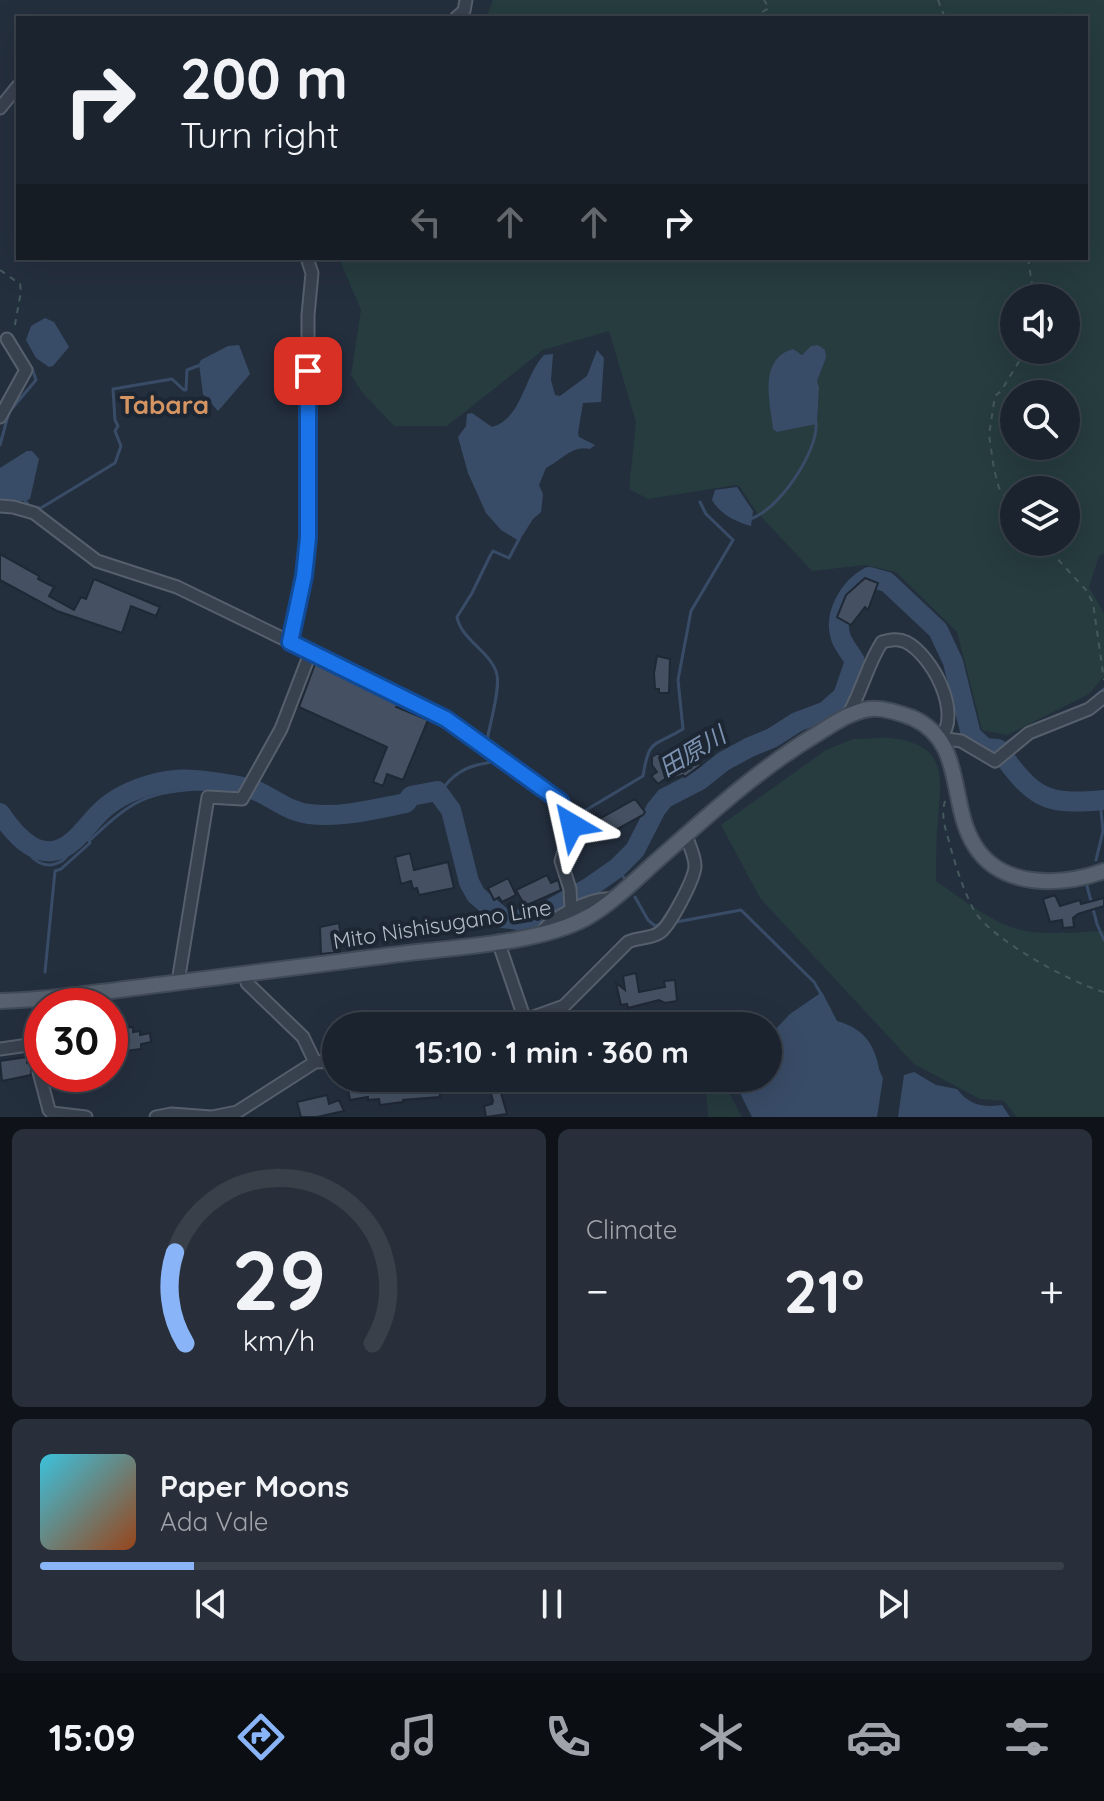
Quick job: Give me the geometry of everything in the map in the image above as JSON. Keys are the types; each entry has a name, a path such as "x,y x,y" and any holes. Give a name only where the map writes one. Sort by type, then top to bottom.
{"main road":[{"name":"Mito Nishisugano Line","path":"128,990 541,935 587,917 788,751 848,715 871,709 903,714 919,721 940,738"},
{"path":"940,738 952,764 976,848 989,863 1026,879 1052,881 1104,871"},
{"name":"Mito Nishisugano Line","path":"0,1001 24,1002"}],"street":[{"path":"0,108 16,88"},
{"path":"290,642 304,576 308,538 308,315 312,273 308,260"},
{"path":"0,417 26,370 10,341"},
{"path":"0,506 34,513 97,561 177,587 311,651 468,733 560,801 572,825 561,861 570,889 571,907"},
{"path":"848,715 858,698 871,658 882,642 901,640 909,643 936,673 947,700 947,731 940,738"},
{"path":"178,982 208,797 242,799 245,795 281,729 311,651"},
{"path":"940,738 961,741 995,761 1029,733 1089,709 1104,697"},
{"path":"550,1012 564,1006 628,942 639,937 655,936 665,929 694,872 695,861 686,835"},
{"path":"541,935 545,927 571,907 604,898 612,899"},
{"path":"498,941 520,1012"},
{"path":"246,974 247,983 303,1037 315,1062"},
{"path":"0,1049 24,1046"},
{"path":"156,1117 171,1114 212,1117 237,1112 315,1062 322,1062"},
{"path":"44,1092 52,1113 86,1117"}],"path":[{"path":"755,16 769,8 764,0"},
{"path":"1028,260 1034,284"},
{"path":"0,270 20,284 21,291 10,341"},
{"path":"1000,489 989,435 995,396 1017,364"},
{"path":"1055,556 1086,590 1093,603 1104,680"},
{"path":"956,785 948,789 942,813 960,878 977,914 1053,971 1082,986 1104,992"}],"green space":[{"path":"493,0 1104,0 1104,553 1099,556 1089,587 1104,613 1104,676 1089,694 1007,735 982,730 957,632 896,572 865,565 812,571 736,485 648,499 629,489 636,422 609,331 543,350 447,426 394,426 362,392 351,375 361,310 340,260 1088,260 1088,16 487,16","holes":["798,353 826,358 817,381 817,424 777,432"]},
{"path":"853,739 897,739 914,743 933,758 940,779 936,881 985,914 1017,929 1049,933 1104,931 1104,1117 1017,1117 1004,1101 980,1099 914,1064 760,898 721,825 826,750"},
{"path":"706,1092 728,1092 742,1117 708,1117"}],"water":[{"path":"45,318 54,322 69,347 49,367 36,358 26,340 31,326"},
{"path":"239,345 250,374 218,411 203,394 199,364 228,346"},
{"path":"818,345 825,350 826,358 817,381 817,424 777,432 773,429 770,372 782,354 793,349 802,355 811,346"},
{"path":"597,350 604,358 601,402 583,403 578,433 579,437 595,445 590,449 572,451 546,468 539,485 543,494 541,512 519,541 501,530 486,513 468,473 458,437 466,426 467,414 472,413 492,427 502,422 516,406 544,355 553,354 551,380 555,395 560,396 587,376"},
{"path":"32,451 39,459 30,499 0,501 0,468"},
{"path":"737,487 753,511 751,526 729,517 712,500 715,490"},
{"path":"822,992 837,1021 863,1034 871,1045 883,1078 877,1117 752,1117 740,1092 782,1092 782,1022"},
{"path":"914,1072 936,1085 957,1089 966,1099 977,1104 1002,1105 1010,1117 898,1117 904,1075"}],"building":[{"path":"0,554 54,587 49,596 74,610 81,597 86,599 94,579 160,607 156,616 131,606 122,633 57,611 0,580"},
{"path":"865,578 878,583 868,610 865,607 851,625 837,617 846,595"},
{"path":"657,656 670,659 669,693 659,693 659,689 655,689"},
{"path":"315,664 398,705 396,707 428,720 403,780 387,774 383,786 373,782 387,747 299,707"},
{"path":"689,749 701,765 685,777 675,778 672,774 658,784 651,776 657,772 652,765 652,757 658,753 667,765"},
{"path":"635,799 645,812 643,815 612,832 610,828 593,837 586,820 597,814 599,819"},
{"path":"410,853 414,870 448,862 454,888 419,895 411,881 401,884 395,857"},
{"path":"547,875 551,883 558,880 561,890 525,906 516,890"},
{"path":"508,878 516,895 502,902 499,897 494,900 488,888"},
{"path":"1055,895 1060,906 1104,898 1104,906 1078,914 1073,918 1074,927 1063,928 1062,920 1050,922 1043,899"},
{"path":"339,923 340,952 321,954 320,927"},
{"path":"636,973 639,992 665,987 664,981 675,980 677,1001 665,1003 659,1000 628,1008 627,1004 621,1005 616,983 625,990 623,976"},
{"path":"133,1027 133,1032 140,1031 140,1035 150,1033 151,1042 141,1044 141,1049 128,1051 128,1028"},
{"path":"24,1057 24,1076 2,1081 0,1061"},
{"path":"349,1092 440,1092 440,1097 380,1105 379,1099 368,1100 368,1097 350,1100"},
{"path":"491,1092 503,1092 501,1093 507,1114 486,1117 484,1106 493,1101"},
{"path":"327,1095 329,1104 339,1100 344,1111 301,1117 297,1102"}],"waterway":[{"path":"23,498 30,507 41,508 115,463 121,446 115,431 118,426 113,389 172,379 186,390 187,370 203,364"},
{"path":"0,445 9,412 36,380 32,368"},
{"path":"750,519 773,505 795,478 811,448 816,422"},
{"path":"571,819 643,776 654,745 683,729 678,680 691,611 733,540 706,514 700,502"},
{"path":"503,754 487,740 496,698 497,675 489,659 464,633 457,617 493,551 509,558 519,539"},
{"name":"田原川","path":"0,813 22,840 41,850 51,851 62,849 73,841 98,814 122,796 166,781 193,780 242,787 296,811 321,815 406,803 411,796 437,791 451,810 469,882 476,895 503,918 518,920 536,917 617,868 635,850 665,798 700,780 724,761 797,722 826,711 843,696 855,661 841,638 839,620 849,595 869,577 887,582 938,630 953,662 971,735 985,748 998,749 1021,778 1041,795 1067,801 1104,800"},
{"path":"1089,702 1104,689"},
{"path":"998,749 1023,731"},
{"path":"440,793 460,772 496,759"},
{"path":"45,972 55,871 61,869 128,808 168,792 229,787 289,809"},
{"path":"1096,860 1103,831 1100,800"},
{"path":"558,851 566,824"},
{"path":"25,844 34,859 50,865 64,859 76,838"},
{"path":"617,868 624,878"},
{"path":"561,903 565,885"},
{"path":"1087,886 1104,940"},
{"path":"635,897 648,920 655,926 662,924"},
{"path":"676,922 741,910 814,982 821,994"}],"district":[{"name":"Tabara","path":"164,404"}],"route":[{"path":"308,371 308,538 304,576 290,642 446,719 468,733 560,801 572,825"}]}
